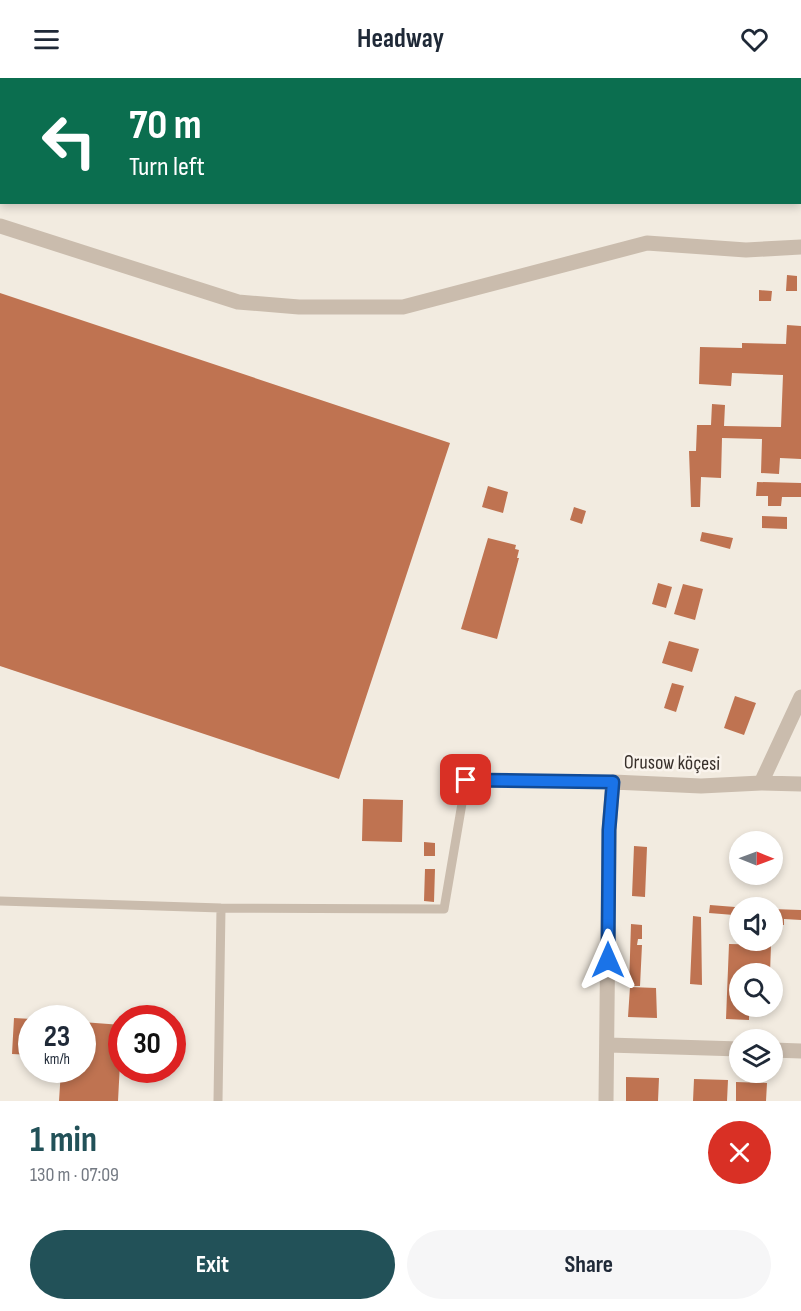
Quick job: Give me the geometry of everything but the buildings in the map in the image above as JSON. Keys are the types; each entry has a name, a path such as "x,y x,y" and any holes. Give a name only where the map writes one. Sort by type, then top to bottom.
{"street":[{"path":"0,226 238,302 299,307 403,307 647,243 746,250 801,247"},
{"path":"761,783 801,698"},
{"name":"Orusow köçesi","path":"606,1101 608,864 613,782 702,786 761,783 801,784"},
{"path":"608,1045 729,1049"},
{"path":"783,1050 801,1051"}],"lane":[{"path":"0,901 221,908 444,909 466,780 613,782"},
{"path":"218,1101 221,908"}],"route":[{"path":"466,780 613,782 609,830 608,960"}]}
